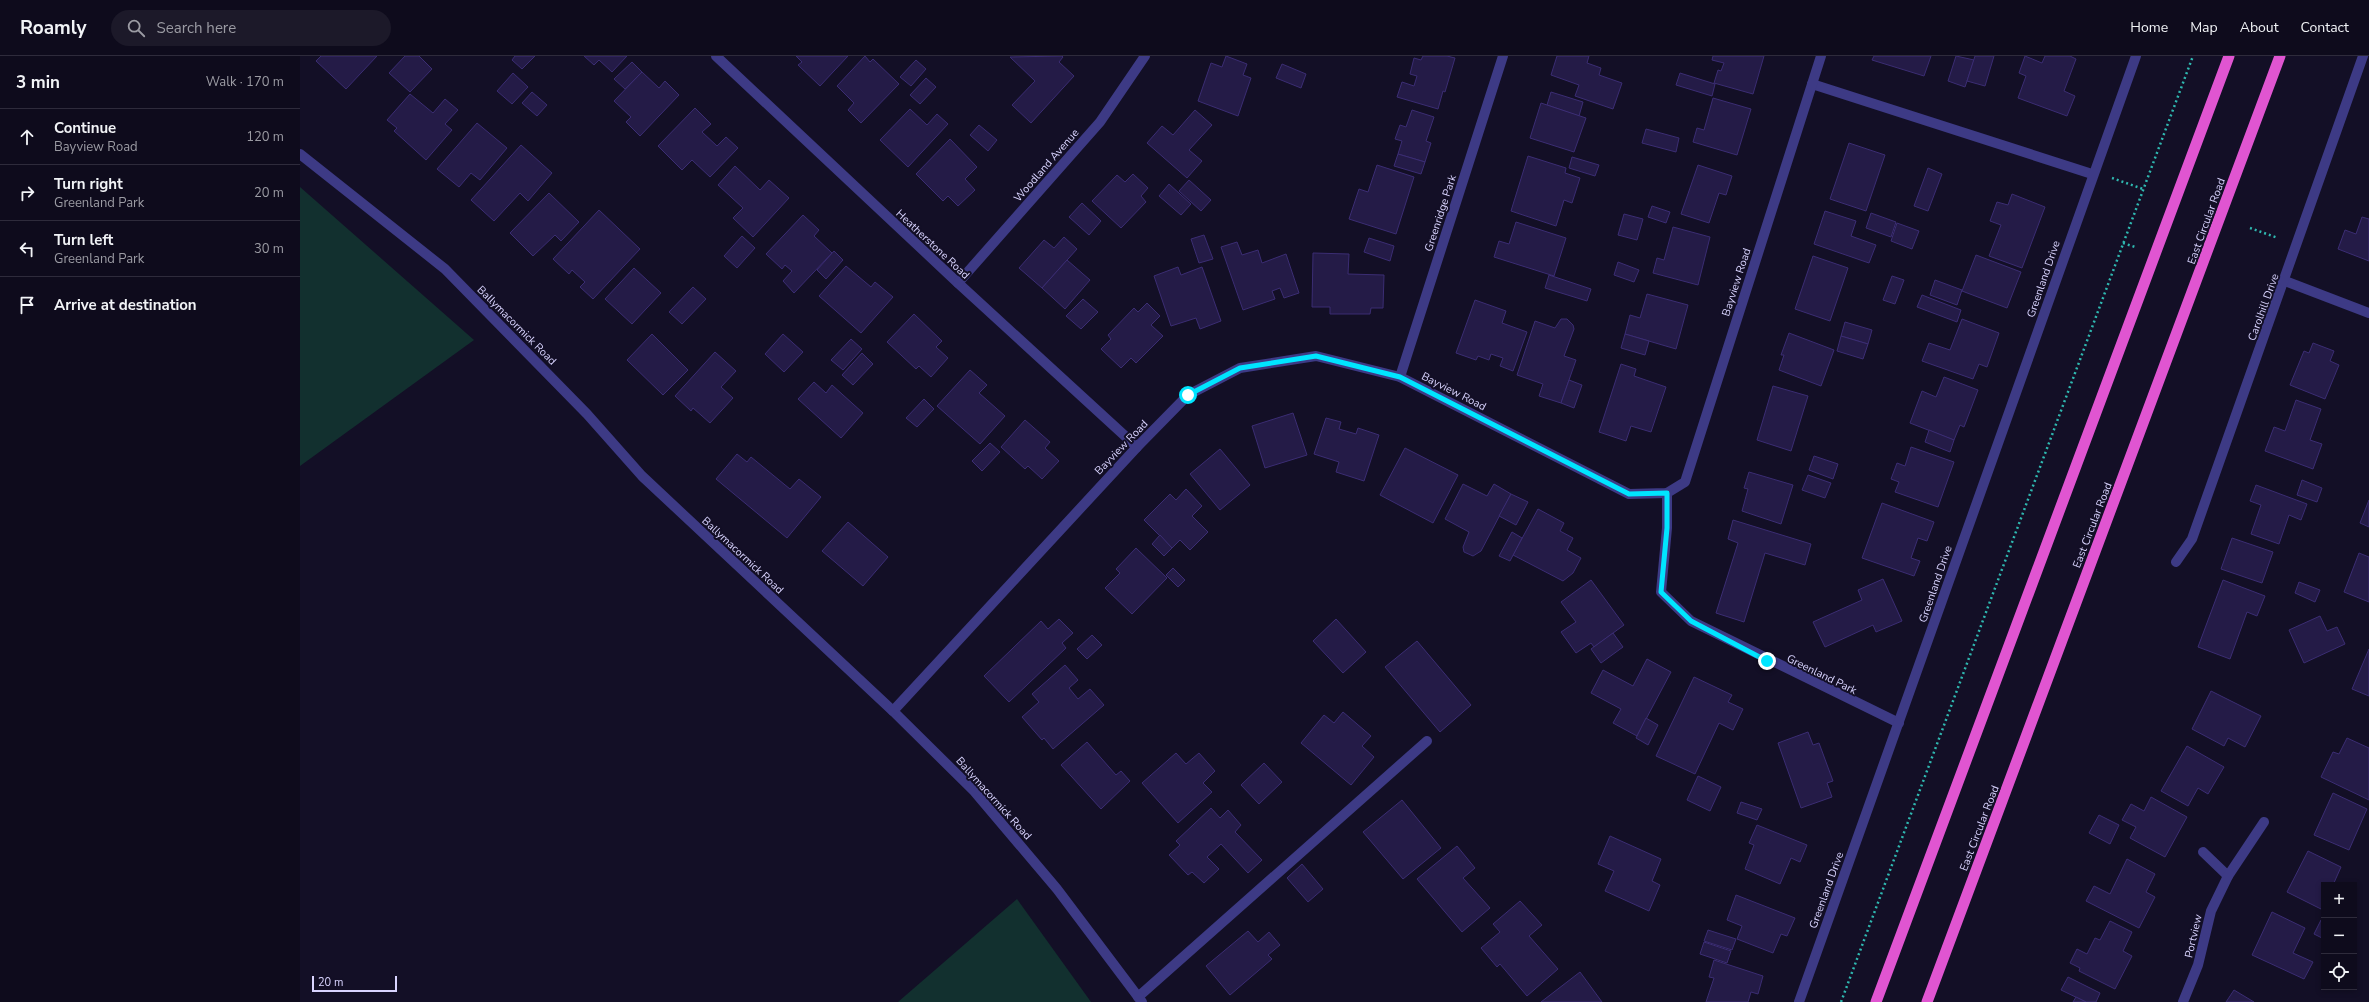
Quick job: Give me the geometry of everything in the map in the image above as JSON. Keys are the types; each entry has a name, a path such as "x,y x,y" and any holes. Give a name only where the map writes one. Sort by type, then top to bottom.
{"highway":[{"path":"1876,1002 2229,56"},
{"name":"East Circular Road","path":"1927,1002 2280,56"}],"street":[{"name":"Heatherstone Road","path":"716,56 958,283 1137,447"},
{"name":"Greenridge Park","path":"1400,377 1503,56"},
{"name":"Bayview Road","path":"893,711 1137,447 1188,395 1240,368 1316,356 1400,377 1629,494 1667,493 1685,482 1821,56"},
{"name":"Greenland Drive","path":"1799,1002 2092,174 2136,56"},
{"name":"Carolhill Drive","path":"2176,562 2192,539 2285,281 2363,56"},
{"name":"Woodland Avenue","path":"958,283 1100,122 1143,57"},
{"path":"1812,84 2092,174"},
{"name":"Ballymacormick Road","path":"300,154 445,269 587,414 642,476 893,711 974,791 1057,889 1140,999"},
{"path":"2285,281 2369,314"},
{"name":"Greenland Park","path":"1667,493 1667,528 1661,592 1691,621 1898,723"},
{"path":"1140,999 1427,741"},
{"name":"Portview","path":"2183,1002 2198,965 2210,911 2228,876 2264,822"},
{"path":"2203,852 2228,876"}],"path":[{"path":"1841,1002 2142,189 2193,56"},
{"path":"2092,174 2112,178 2142,189"},
{"path":"2250,228 2297,245"}],"green space":[{"path":"300,187 474,340 300,466"},
{"path":"1017,899 1091,1002 898,1002"}],"building":[{"path":"321,56 377,56 346,89 316,61"},
{"path":"405,56 419,56 432,69 410,92 389,73"},
{"path":"515,56 535,56 522,69 512,60"},
{"path":"584,56 627,56 612,72 599,60 594,65"},
{"path":"796,56 848,56 820,86 798,65 802,62"},
{"path":"865,56 870,62 873,59 899,84 861,123 848,110 854,103 837,86"},
{"path":"1226,56 1247,64 1243,75 1251,78 1238,116 1198,101 1211,63 1222,67"},
{"path":"1423,56 1447,56 1455,58 1445,92 1443,91 1438,109 1397,97 1402,82 1414,86 1417,76 1410,74 1414,58 1421,60"},
{"path":"1557,56 1589,56 1587,63 1601,68 1599,75 1622,83 1613,109 1575,96 1579,85 1551,75"},
{"path":"1713,56 1764,56 1753,94 1714,83 1718,70 1721,71 1724,63 1712,60"},
{"path":"1874,56 1931,56 1924,76 1872,60"},
{"path":"1956,56 1974,60 1965,87 1948,81"},
{"path":"1975,56 1994,56 1985,86 1967,81"},
{"path":"2025,56 2042,63 2045,56 2070,56 2076,59 2064,91 2075,96 2067,116 2018,98 2026,76 2019,73"},
{"path":"1010,57 1063,57 1059,62 1074,76 1031,123 1012,105 1035,81"},
{"path":"916,60 926,69 911,86 900,77"},
{"path":"632,62 642,72 625,89 614,79"},
{"path":"1282,64 1306,74 1301,88 1276,78"},
{"path":"642,72 659,88 665,81 679,95 640,136 626,122 631,117 614,101"},
{"path":"513,73 528,87 512,104 497,91"},
{"path":"1680,73 1715,84 1712,96 1676,85"},
{"path":"926,78 936,87 920,104 910,95"},
{"path":"532,92 547,105 537,116 522,103"},
{"path":"1551,92 1583,102 1579,116 1547,105"},
{"path":"410,94 433,113 445,99 458,110 445,124 452,130 426,160 394,131 397,128 387,120"},
{"path":"1713,98 1751,109 1737,155 1693,142 1697,128 1704,130"},
{"path":"1541,103 1586,118 1574,152 1530,138"},
{"path":"695,108 711,124 702,132 717,146 726,137 738,148 710,177 692,160 682,170 658,146"},
{"path":"910,109 927,125 937,114 948,124 908,167 880,140"},
{"path":"1195,110 1212,125 1189,150 1202,161 1187,178 1147,143 1162,126 1173,135"},
{"path":"1412,110 1434,117 1426,141 1431,143 1425,162 1398,154 1402,141 1395,139 1400,125 1406,127"},
{"path":"477,123 507,148 480,180 471,173 459,187 437,169"},
{"path":"979,125 997,140 988,151 970,135"},
{"path":"1646,129 1679,138 1676,152 1642,143"},
{"path":"950,139 977,167 965,179 975,190 958,206 948,196 943,201 916,174"},
{"path":"1849,143 1885,155 1866,211 1830,199"},
{"path":"521,145 552,173 528,201 520,193 494,221 471,200"},
{"path":"1398,154 1425,162 1421,174 1394,166"},
{"path":"1528,156 1566,168 1565,173 1580,178 1572,203 1564,200 1556,226 1511,211"},
{"path":"1572,157 1599,165 1595,176 1569,168"},
{"path":"1377,165 1414,177 1396,234 1349,219 1359,189 1368,192"},
{"path":"1698,165 1732,176 1726,195 1719,193 1709,223 1681,214"},
{"path":"735,166 760,190 769,180 789,198 753,237 733,218 743,208 718,185"},
{"path":"1928,168 1942,174 1928,211 1914,206"},
{"path":"1133,174 1148,188 1141,196 1146,202 1121,228 1092,201 1117,175 1125,182"},
{"path":"1189,180 1211,200 1201,211 1179,191"},
{"path":"1169,184 1191,204 1181,215 1159,196"},
{"path":"549,193 579,222 561,241 555,235 533,256 510,233"},
{"path":"2012,194 2045,207 2022,268 1989,256 2001,225 1990,221 1997,202 2008,205"},
{"path":"1082,203 1101,221 1089,235 1069,217"},
{"path":"1652,206 1670,212 1666,223 1648,217"},
{"path":"599,210 640,249 593,299 580,287 585,282 572,270 569,274 553,259"},
{"path":"1825,211 1856,221 1851,236 1876,245 1869,263 1814,244"},
{"path":"1871,213 1896,222 1891,237 1866,228"},
{"path":"1624,214 1643,219 1637,240 1618,235"},
{"path":"803,215 819,230 814,236 832,253 794,293 783,281 792,271 785,265 782,269 766,254"},
{"path":"2362,217 2369,219 2369,261 2338,249 2345,230 2356,234"},
{"path":"1516,222 1566,238 1554,276 1494,257 1499,241 1509,244"},
{"path":"1897,223 1919,231 1912,249 1891,241"},
{"path":"1673,227 1710,237 1698,285 1653,273 1657,258 1664,260"},
{"path":"1204,235 1213,259 1199,263 1191,239"},
{"path":"742,236 755,248 737,268 724,256"},
{"path":"1064,237 1077,249 1042,288 1019,268 1044,240 1054,248"},
{"path":"1369,238 1394,246 1390,261 1364,252"},
{"path":"1237,242 1242,255 1258,250 1262,263 1286,254 1299,293 1284,298 1280,288 1272,291 1275,299 1243,310 1221,247"},
{"path":"834,251 843,260 826,279 817,270"},
{"path":"1313,253 1349,254 1348,274 1384,275 1383,308 1371,308 1370,314 1330,314 1330,307 1312,307"},
{"path":"1976,255 2021,272 2007,308 1962,291"},
{"path":"1813,256 1848,268 1830,321 1795,309"},
{"path":"1067,260 1090,280 1065,309 1042,288"},
{"path":"1618,262 1639,270 1634,282 1614,275"},
{"path":"846,266 871,287 875,282 893,297 861,333 819,296"},
{"path":"1178,267 1181,275 1202,267 1221,321 1200,329 1196,318 1171,326 1154,276"},
{"path":"634,268 661,293 632,324 605,299"},
{"path":"1549,275 1591,289 1587,301 1545,288"},
{"path":"1892,276 1904,280 1895,304 1883,300"},
{"path":"1935,280 1962,290 1957,305 1930,295"},
{"path":"693,287 706,299 682,324 669,312"},
{"path":"1647,294 1688,305 1676,349 1625,334 1630,315 1640,318"},
{"path":"1922,295 1961,310 1957,322 1917,307"},
{"path":"1083,299 1098,312 1081,329 1066,316"},
{"path":"1475,300 1506,311 1502,323 1527,332 1513,371 1500,366 1503,358 1491,354 1489,360 1478,356 1476,360 1456,353"},
{"path":"1147,303 1160,316 1151,325 1163,336 1136,363 1131,358 1121,368 1101,349 1111,339 1108,335 1134,308 1138,312"},
{"path":"914,314 942,341 936,347 948,358 931,377 919,366 916,369 887,342"},
{"path":"1561,319 1567,319 1573,325 1574,329 1564,356 1576,360 1561,403 1539,396 1543,384 1517,375 1535,321 1555,328"},
{"path":"1962,319 1999,333 1987,367 1979,364 1973,379 1922,361 1929,343 1950,350"},
{"path":"1845,322 1872,330 1868,344 1841,336"},
{"path":"1789,333 1834,350 1821,386 1779,370 1784,355 1781,355"},
{"path":"652,334 688,370 663,395 627,360"},
{"path":"783,334 803,352 784,372 765,354"},
{"path":"1625,334 1649,341 1645,355 1621,348"},
{"path":"1841,336 1868,344 1863,359 1837,351"},
{"path":"851,339 862,349 843,370 831,360"},
{"path":"2313,343 2334,351 2330,361 2339,365 2325,399 2290,385 2304,351 2309,353"},
{"path":"715,352 736,371 721,387 733,398 710,423 693,408 691,411 675,396"},
{"path":"862,353 873,364 853,385 842,375"},
{"path":"1621,364 1636,369 1634,376 1666,387 1651,432 1631,426 1626,441 1599,432"},
{"path":"970,370 987,385 979,393 1005,416 980,444 937,406"},
{"path":"1944,377 1978,390 1964,427 1960,425 1954,440 1910,423 1922,391 1936,397"},
{"path":"1569,380 1582,385 1574,408 1561,403"},
{"path":"814,382 826,393 832,385 863,413 841,438 798,399"},
{"path":"1773,386 1808,396 1791,451 1757,440"},
{"path":"924,399 934,409 917,427 906,418"},
{"path":"2296,400 2321,409 2310,440 2322,444 2313,469 2265,451 2274,427 2285,431"},
{"path":"1293,413 1307,455 1265,468 1252,426"},
{"path":"1326,418 1341,422 1339,429 1356,434 1358,428 1379,435 1364,481 1336,472 1339,462 1314,454"},
{"path":"1025,420 1050,442 1045,448 1059,461 1042,479 1028,466 1025,469 1001,447"},
{"path":"1929,430 1954,440 1950,452 1925,442"},
{"path":"990,443 1000,452 982,471 972,461"},
{"path":"1911,447 1954,462 1938,507 1895,492 1899,482 1891,479 1897,463 1905,466"},
{"path":"1405,448 1458,475 1433,523 1380,495"},
{"path":"1220,449 1250,485 1220,510 1190,474"},
{"path":"737,454 747,462 751,457 790,489 799,479 821,497 787,538 716,479"},
{"path":"1814,456 1838,464 1833,479 1809,470"},
{"path":"1749,472 1793,485 1781,524 1742,511 1748,489 1744,488"},
{"path":"1808,475 1831,483 1825,498 1802,490"},
{"path":"2302,480 2322,488 2317,502 2297,495"},
{"path":"1463,484 1487,496 1494,484 1511,494 1481,551 1473,556 1464,552 1463,547 1469,532 1445,519"},
{"path":"2256,485 2307,504 2301,520 2289,515 2279,544 2251,534 2261,505 2250,501"},
{"path":"1186,489 1202,506 1192,516 1208,532 1190,550 1180,540 1172,548 1144,520 1170,494 1176,500"},
{"path":"1511,494 1528,502 1516,525 1499,516"},
{"path":"2369,500 2369,527 2360,523"},
{"path":"1882,503 1934,522 1927,541 1918,538 1911,558 1920,561 1914,576 1862,558"},
{"path":"1538,509 1564,523 1560,531 1573,538 1567,550 1581,558 1573,573 1563,581 1513,555"},
{"path":"1733,520 1811,544 1805,565 1765,553 1744,622 1716,613 1738,543 1728,539"},
{"path":"848,522 888,557 863,586 822,551"},
{"path":"1512,532 1522,538 1510,561 1499,556"},
{"path":"1160,535 1172,548 1164,556 1152,544"},
{"path":"2232,538 2273,552 2262,583 2221,569"},
{"path":"1136,548 1167,578 1132,614 1105,588 1120,573 1116,569"},
{"path":"2359,553 2369,557 2369,602 2344,592"},
{"path":"1173,568 1185,580 1178,587 1166,575"},
{"path":"1883,579 1902,621 1876,632 1873,625 1825,647 1813,622 1862,600 1858,590"},
{"path":"1591,580 1624,625 1594,647 1591,643 1576,653 1561,632 1576,622 1561,602"},
{"path":"2223,580 2265,596 2257,616 2247,612 2230,659 2198,647"},
{"path":"2299,582 2320,590 2315,602 2295,593"},
{"path":"2320,616 2327,631 2337,627 2345,644 2304,663 2289,630"},
{"path":"1059,619 1073,633 1062,643 1066,648 1009,702 984,676 1041,621 1048,629"},
{"path":"1336,619 1366,652 1343,673 1313,641"},
{"path":"1613,633 1623,647 1601,663 1591,649"},
{"path":"1092,635 1102,645 1087,659 1077,649"},
{"path":"1417,641 1471,705 1440,732 1385,667"},
{"path":"2369,649 2369,696 2352,689"},
{"path":"1647,659 1671,672 1637,736 1613,723 1621,709 1591,693 1603,670 1633,686"},
{"path":"1065,665 1078,680 1069,688 1078,699 1090,689 1104,705 1053,749 1044,738 1042,740 1022,717 1039,702 1032,694"},
{"path":"1694,677 1732,695 1728,702 1743,709 1733,730 1719,723 1695,774 1656,756"},
{"path":"2211,691 2261,716 2245,747 2228,738 2224,746 2192,729"},
{"path":"1343,712 1371,736 1362,746 1374,757 1351,785 1301,743 1324,715 1334,723"},
{"path":"1646,718 1658,725 1648,745 1636,738"},
{"path":"1808,732 1813,745 1819,743 1833,781 1827,783 1832,797 1801,808 1778,743"},
{"path":"2347,738 2369,748 2369,800 2321,777 2333,752 2339,754"},
{"path":"1087,742 1116,775 1121,771 1130,781 1101,809 1061,765"},
{"path":"2187,746 2224,767 2208,794 2198,788 2188,806 2161,791"},
{"path":"1176,753 1186,764 1199,753 1215,771 1203,783 1212,792 1178,823 1142,783"},
{"path":"1264,763 1282,782 1259,804 1241,785"},
{"path":"1698,776 1721,787 1710,811 1687,800"},
{"path":"2333,793 2367,809 2349,850 2314,835"},
{"path":"2151,797 2187,817 2165,857 2130,838 2136,827 2122,820 2131,804 2144,811"},
{"path":"1402,800 1441,848 1403,879 1363,832"},
{"path":"1741,802 1762,809 1757,820 1737,813"},
{"path":"1211,808 1220,818 1228,810 1241,825 1235,832 1262,860 1248,873 1221,844 1207,857 1219,869 1204,883 1192,872 1188,875 1169,855 1180,845 1176,841"},
{"path":"2099,815 2119,825 2110,844 2089,833"},
{"path":"1757,825 1807,845 1800,862 1791,858 1780,884 1745,869 1754,845 1749,843"},
{"path":"1610,836 1661,859 1652,881 1660,885 1649,911 1605,891 1614,871 1598,864"},
{"path":"1457,846 1475,868 1463,878 1490,908 1462,932 1417,879"},
{"path":"2308,851 2341,867 2334,882 2321,882 2321,909 2287,892"},
{"path":"2127,859 2155,874 2146,892 2155,897 2139,928 2086,901 2094,886 2110,894"},
{"path":"1302,864 1323,889 1308,902 1287,878"},
{"path":"1736,895 1795,918 1787,936 1781,934 1773,953 1737,939 1742,926 1727,920"},
{"path":"1520,901 1542,925 1529,936 1558,969 1527,996 1500,964 1497,967 1481,948 1500,932 1493,924"},
{"path":"2272,912 2305,928 2293,953 2313,962 2304,979 2252,955"},
{"path":"2321,920 2321,938 2314,934"},
{"path":"2110,921 2132,932 2123,951 2132,956 2115,989 2079,971 2080,968 2070,963 2077,949 2087,954 2095,938 2100,940"},
{"path":"1708,930 1736,939 1732,950 1704,941"},
{"path":"1248,931 1258,942 1269,932 1280,945 1268,955 1272,959 1230,995 1206,966"},
{"path":"1704,942 1731,951 1727,963 1700,954"},
{"path":"1714,960 1763,976 1758,994 1751,992 1748,1002 1706,1002 1714,978 1709,977"},
{"path":"1580,972 1602,1002 1541,1002"},
{"path":"2068,977 2100,993 2096,1002 2086,1002 2061,990"},
{"path":"2234,990 2254,1002 2226,1002"},
{"path":"2076,997 2086,1002 2073,1002"}],"route":[{"path":"1188,395 1240,368 1316,356 1400,377 1629,494 1667,493 1667,528 1661,592 1691,621 1767,661"}]}
